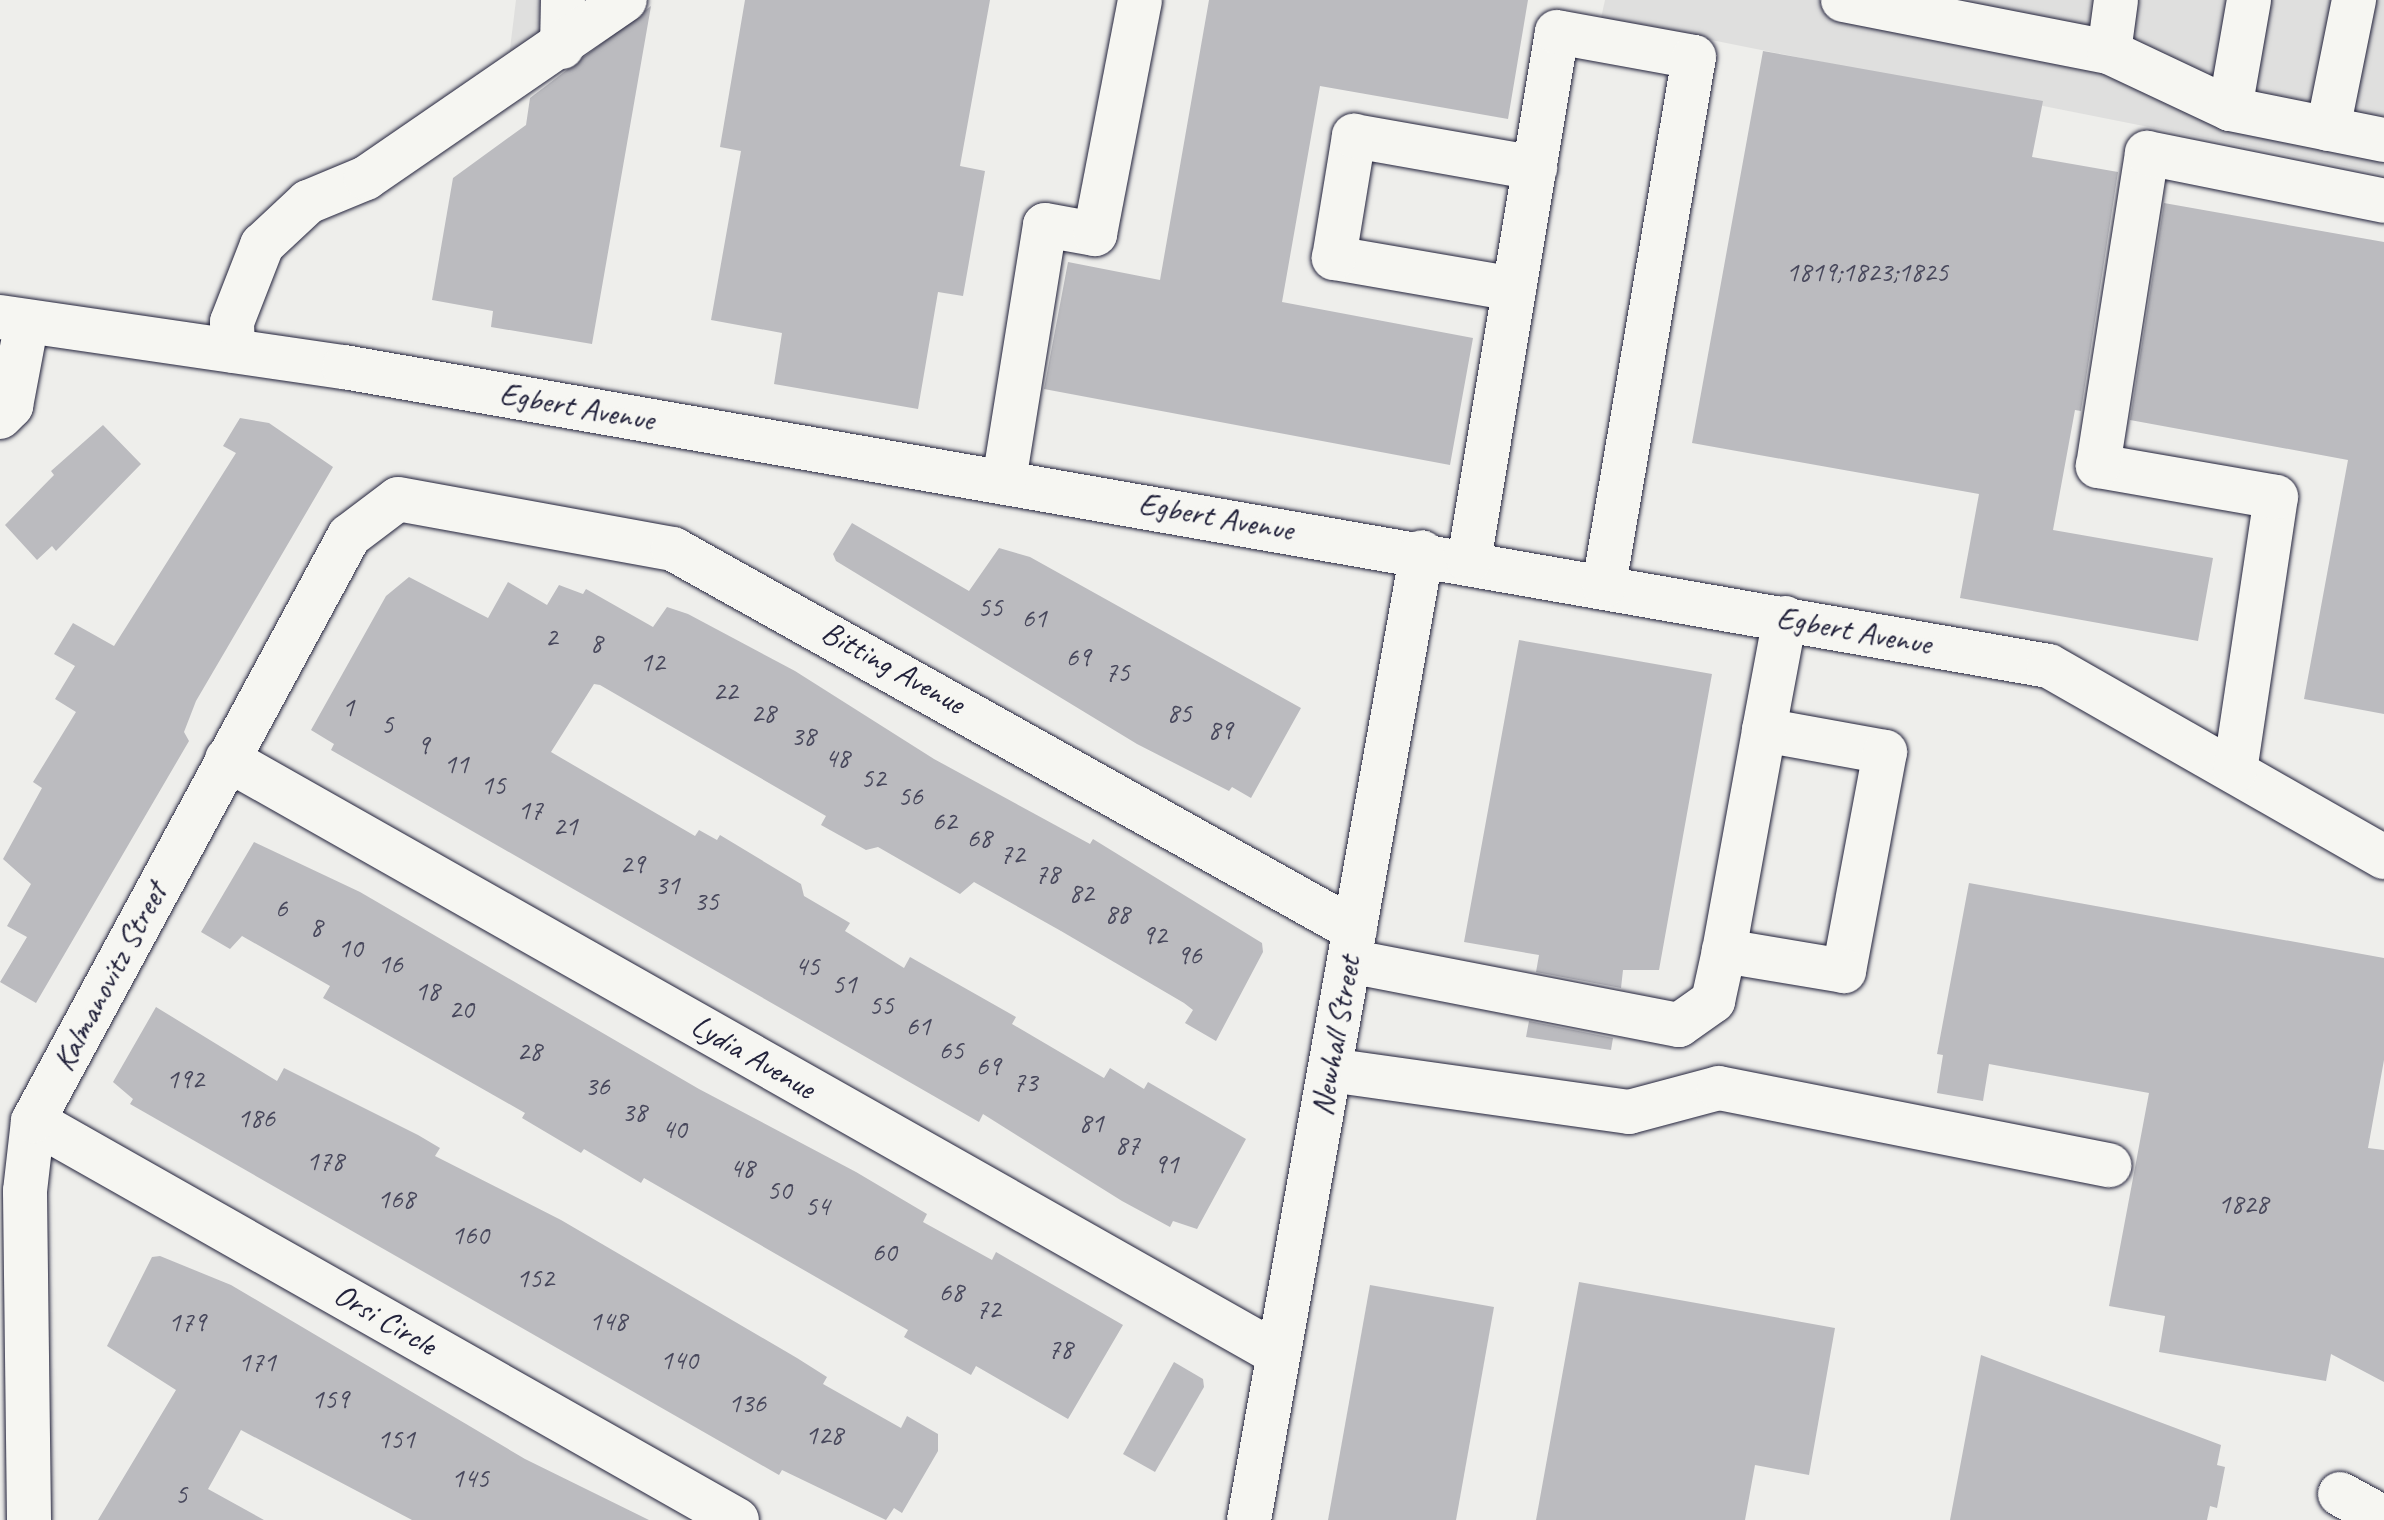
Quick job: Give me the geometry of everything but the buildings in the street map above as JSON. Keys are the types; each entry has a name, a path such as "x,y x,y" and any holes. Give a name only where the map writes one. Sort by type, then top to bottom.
{"street":[{"path":"562,47 563,0"},
{"path":"233,351 232,322 262,245 308,202 366,178 562,47 625,0"},
{"path":"1004,481 1045,225 1095,234 1140,0"},
{"path":"1843,0 2109,52 2230,109 2384,140"},
{"path":"2109,52 2116,0"},
{"path":"2230,109 2249,0"},
{"path":"2328,129 2354,0"},
{"path":"1469,561 1558,16 1694,57 1604,585"},
{"path":"1514,289 1334,258 1351,151 1354,136 1535,168"},
{"path":"2235,771 2276,497 2098,466 2147,153 2384,201"},
{"path":"0,417 11,406 14,319"},
{"name":"Egbert Avenue","path":"14,319 233,351 1422,552 2049,666 2384,857"},
{"name":"Kalmanovitz Street","path":"29,1520 25,1191 33,1121 349,536 398,499"},
{"name":"Bitting Avenue","path":"398,499 673,549 1352,946 1679,1025 1713,1001 1724,951"},
{"name":"Newhall Street","path":"1249,1520 1422,552"},
{"path":"1764,730 1885,752 1844,971 1724,951 1764,730 1785,618"},
{"name":"Lydia Avenue","path":"227,759 1278,1354"},
{"path":"1330,1070 1629,1112 1719,1088 2109,1165"},
{"name":"Orsi Circle","path":"33,1121 737,1520"},
{"path":"2340,1494 2384,1518"}],"shaded area":[{"path":"516,0 585,0 509,57"},
{"path":"1605,0 2384,0 2384,174 1601,18"}]}
